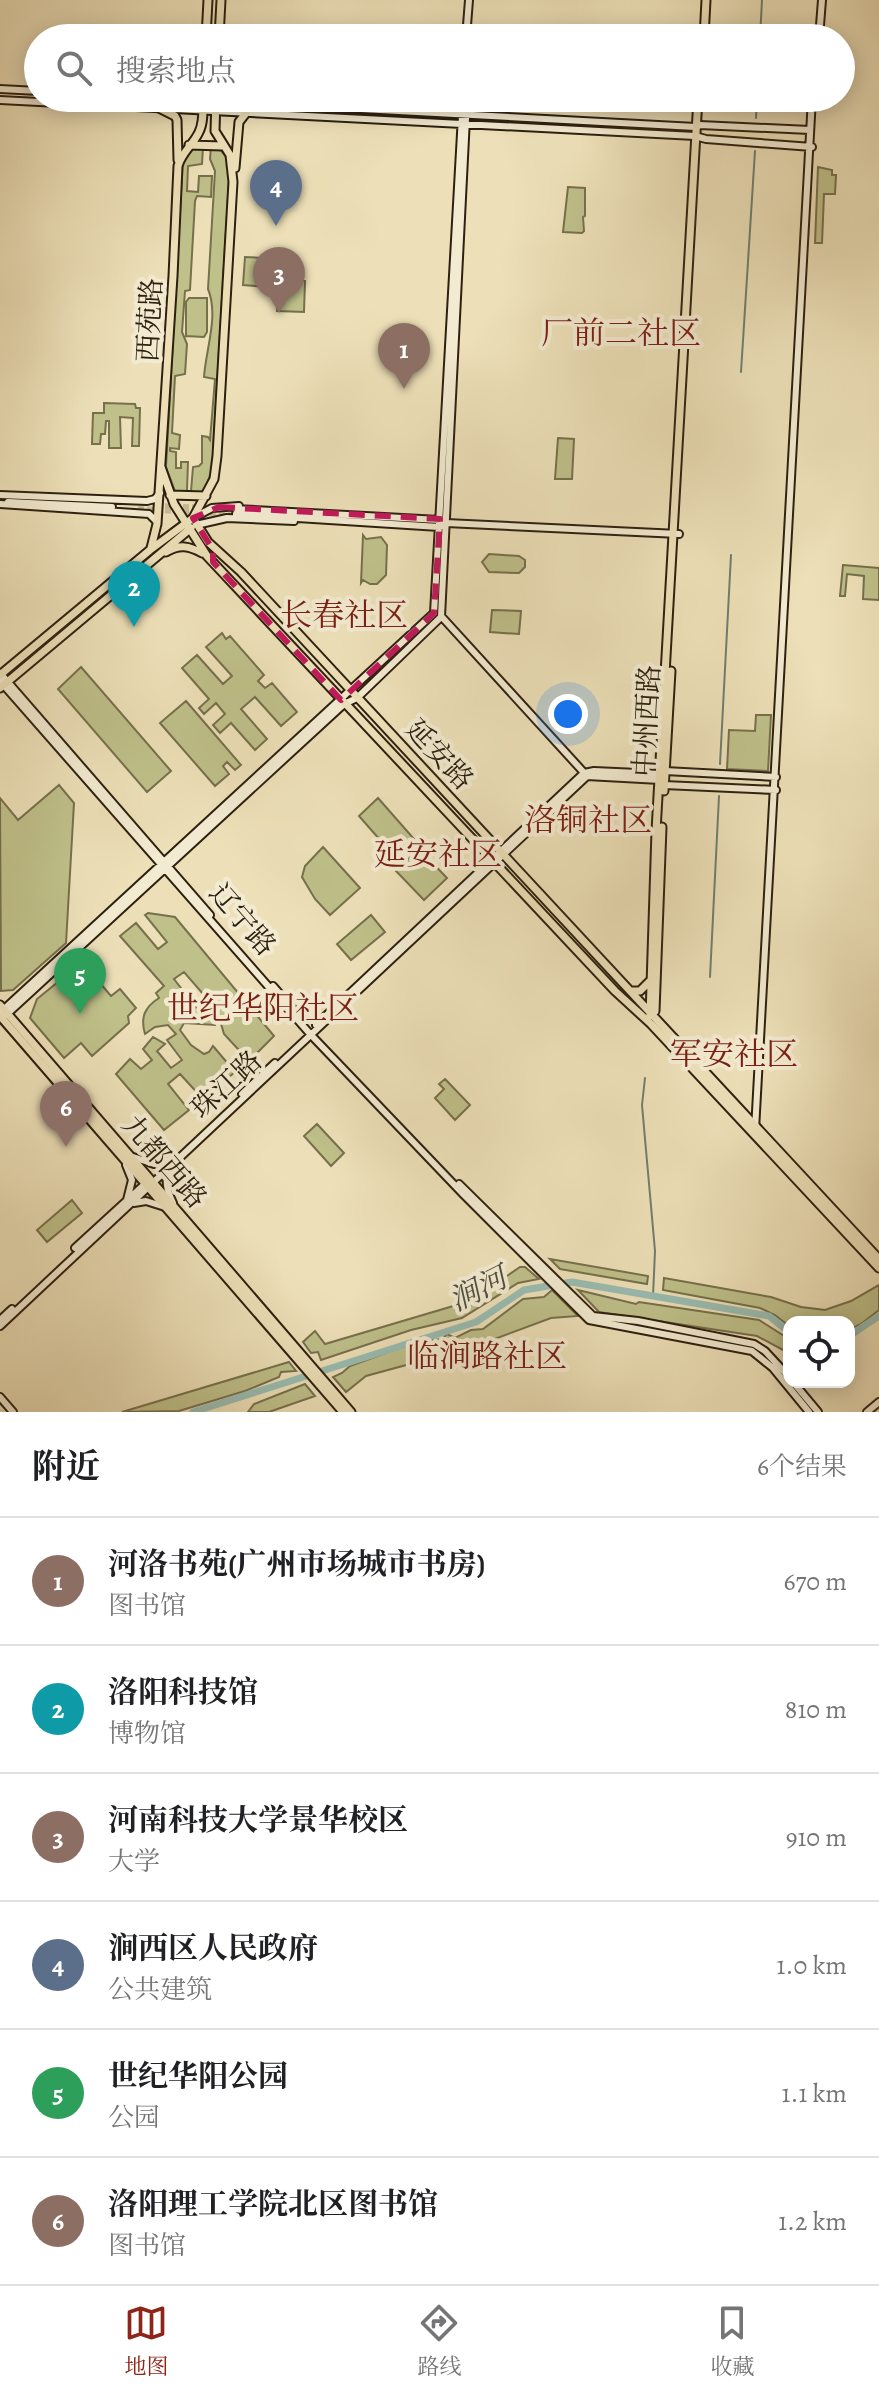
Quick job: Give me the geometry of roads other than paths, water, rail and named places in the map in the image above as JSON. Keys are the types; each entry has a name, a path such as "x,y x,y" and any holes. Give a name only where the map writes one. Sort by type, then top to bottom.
{"main road":[{"path":"207,24 208,0"},
{"path":"220,24 221,0"},
{"path":"469,24 470,0"},
{"path":"703,24 704,0"},
{"path":"819,24 820,0"},
{"path":"0,89 24,90"},
{"path":"0,100 24,101"},
{"path":"167,112 177,120 178,166"},
{"name":"西苑路","path":"148,552 157,524 160,493 178,166 182,154 198,135 202,112"},
{"path":"216,112 215,131 232,163 233,182"},
{"path":"243,112 464,125 698,132 811,130"},
{"path":"402,112 698,132 810,147"},
{"path":"342,702 357,698 437,615 464,112"},
{"name":"中州西路","path":"651,1020 650,981 699,112"},
{"path":"812,112 756,1130 879,1268"},
{"path":"194,521 214,479 217,456 233,182 239,122 246,113"},
{"path":"189,145 223,146"},
{"name":"延安路","path":"161,467 170,495 186,526 210,559 493,860 651,1020"},
{"path":"0,496 147,501 155,499 160,493"},
{"path":"170,495 206,496"},
{"path":"0,496 138,507 0,503"},
{"path":"0,503 149,514 155,517 157,524"},
{"path":"2,679 148,552 212,508 228,506 378,519"},
{"path":"236,512 676,534"},
{"path":"194,521 227,518 378,519"},
{"name":"延安路","path":"194,521 208,542 222,553 631,991 651,1020"},
{"path":"155,559 186,526"},
{"path":"2,679 155,559 176,547 185,546 210,559 214,553 222,553"},
{"path":"148,552 152,550 157,553 155,559"},
{"path":"2,1014 342,702 350,691 437,615"},
{"path":"437,615 585,774 594,771 777,784"},
{"name":"辽宁路","path":"2,679 311,1032 591,1318"},
{"name":"珠江路","path":"0,1320 585,774"},
{"path":"662,778 777,784"},
{"name":"中州西路","path":"651,1020 662,778"},
{"path":"631,991 640,991 650,981"},
{"name":"九都西路","path":"2,1014 329,1392"},
{"path":"651,1020 879,1259"},
{"path":"127,1156 146,1163 173,1161 166,1181 171,1207 146,1201 128,1203 132,1180 127,1156"},
{"name":"珠江路","path":"0,1326 128,1203"},
{"path":"591,1318 638,1321 754,1344 783,1371"},
{"path":"591,1318 752,1351 773,1368 809,1412"},
{"path":"798,1388 818,1412"},
{"path":"329,1392 343,1412"},
{"path":"329,1392 351,1412"},
{"path":"0,1400 10,1412"},
{"path":"869,1412 879,1404"}],"waterway":[{"path":"761,24 762,0"},
{"path":"756,112 756,118"},
{"path":"741,372 755,151"},
{"path":"720,764 731,555"},
{"path":"710,977 719,796"},
{"path":"645,1078 642,1105 655,1251 653,1296"},
{"name":"涧河","path":"193,1412 476,1322 524,1290 572,1282 769,1316 783,1327"},
{"name":"涧河","path":"855,1332 879,1316"}],"tunnel":[{"path":"156,506 213,508"},
{"path":"138,509 236,514"}],"place":[{"name":"涧西区人民政府","path":"276,226"},
{"name":"河南科技大学景华校区","path":"279,313"},
{"name":"河洛书苑(广州市场城市书房)","path":"404,389"},
{"name":"洛阳科技馆","path":"134,627"},
{"name":"世纪华阳公园","path":"80,1014"},
{"name":"洛阳理工学院北区图书馆","path":"66,1147"}],"district":[{"name":"厂前二社区","path":"621,333"},
{"name":"长春社区","path":"344,615"},
{"name":"洛铜社区","path":"588,820"},
{"name":"延安社区","path":"438,854"},
{"name":"世纪华阳社区","path":"263,1008"},
{"name":"军安社区","path":"734,1054"},
{"name":"临涧路社区","path":"487,1356"}]}
